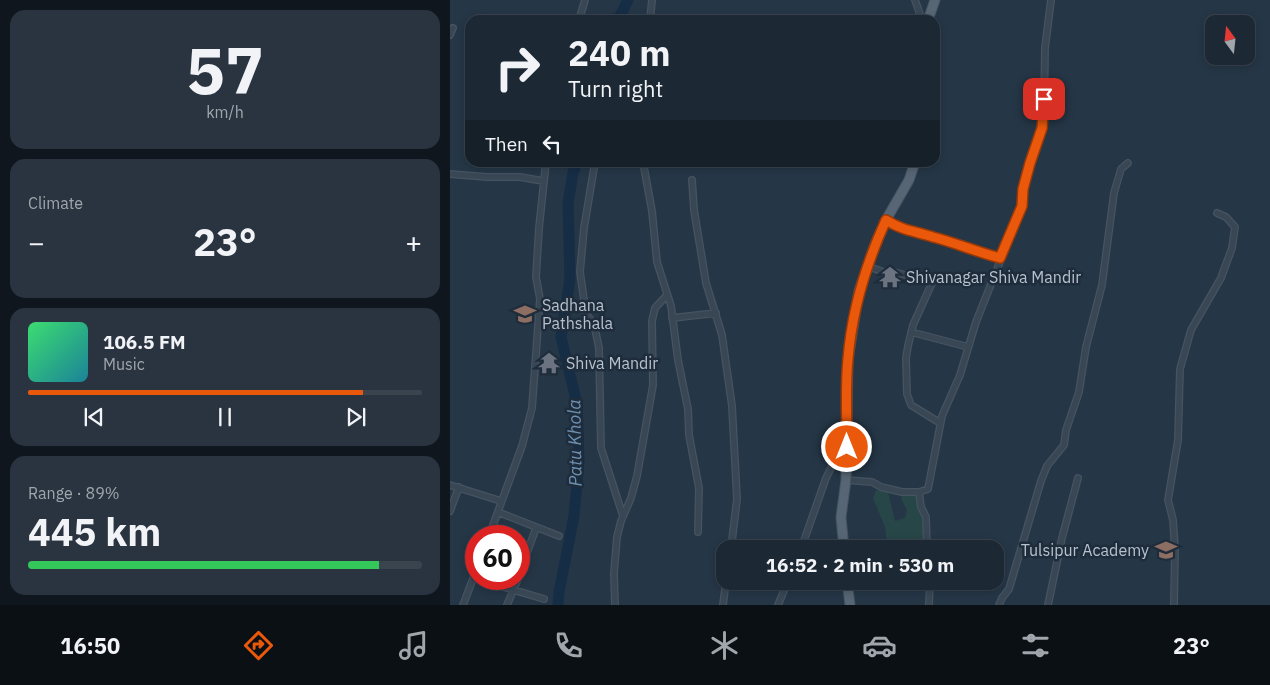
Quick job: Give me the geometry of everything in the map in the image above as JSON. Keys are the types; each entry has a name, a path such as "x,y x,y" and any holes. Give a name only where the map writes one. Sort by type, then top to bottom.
{"main road":[{"path":"930,15 935,0"},
{"path":"843,540 841,517 846,480 848,359 859,292 866,266 886,220 909,180 913,167"},
{"path":"848,590 850,605"}],"street":[{"path":"580,15 585,0"},
{"path":"650,15 652,0"},
{"path":"915,0 920,15"},
{"path":"846,480 872,482 902,492 919,492 928,489 939,438 940,424 960,375 1000,258 1022,206 1023,189 1042,128 1044,110 1044,48 1051,0"},
{"path":"450,35 453,28"},
{"path":"999,605 1009,589 1047,466 1064,445 1066,430 1079,392 1086,347 1102,285 1114,193 1121,168 1128,163"},
{"path":"493,525 522,446 532,408 540,299 536,277 538,228 545,167"},
{"path":"594,167 584,228 580,272 586,314 594,324 599,348 601,448 623,516"},
{"path":"644,167 652,212 657,262 672,318 688,409 689,435 698,476 698,532"},
{"path":"450,174 520,177 543,181"},
{"path":"692,180 694,210 706,283 722,335 732,406 737,499 732,540"},
{"path":"1174,605 1175,549 1173,520 1168,500 1178,440 1180,369 1191,330 1221,278 1232,248 1234,227 1226,217 1217,213"},
{"path":"886,220 896,227 911,233 934,237 1000,258"},
{"path":"866,266 886,273 891,271 932,283 911,332 906,358 907,394 911,405 940,424"},
{"path":"615,605 617,536 637,476 653,385 652,321 655,308 667,295"},
{"path":"672,318 716,313"},
{"path":"911,332 968,347"},
{"path":"804,540 826,478 847,435"},
{"path":"1048,605 1062,538 1078,478"},
{"path":"450,485 501,501"},
{"path":"450,512 459,487"},
{"path":"919,492 921,507 926,517 927,540"},
{"path":"498,512 559,536"},
{"path":"530,544 536,528"},
{"path":"463,605 470,590"},
{"path":"507,605 513,590 544,599"},
{"path":"723,605 725,590"},
{"path":"778,605 784,590"},
{"path":"929,605 930,590"}],"green space":[{"path":"876,490 888,492 895,521 905,518 907,510 902,501 901,493 916,496 924,521 924,540 886,540 885,527 873,498"}],"waterway":[{"name":"Patu Khola","path":"620,15 628,0"},
{"name":"Patu Khola","path":"558,605 574,516 579,461 577,404 561,337 570,279 568,203 575,167"}],"place":[{"name":"Shivanagar Shiva Mandir","path":"890,277"},
{"name":"Sadhana Pathshala","path":"525,314"},
{"name":"Shiva Mandir","path":"549,363"},
{"name":"Tulsipur Academy","path":"1166,550"}],"route":[{"path":"847,447 847,380 850,341 866,266 886,220 896,227 911,233 934,237 975,252 1000,258 1022,206 1023,189 1042,128 1044,99"}]}
